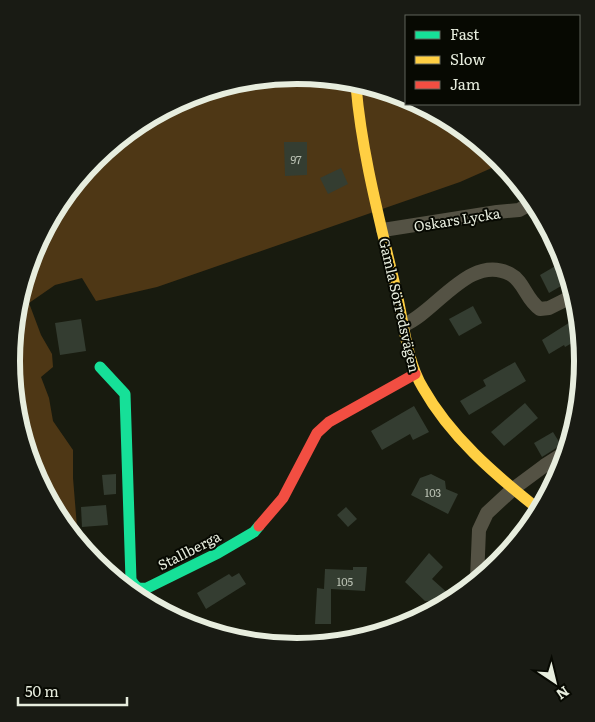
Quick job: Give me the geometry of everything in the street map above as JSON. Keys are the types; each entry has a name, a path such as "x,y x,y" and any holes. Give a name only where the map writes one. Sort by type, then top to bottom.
{"street":[{"name":"Gamla Sörredsvägen","path":"356,90 358,109 383,230 416,374 424,392 444,419 480,458 534,506"},
{"name":"Oskars Lycka","path":"383,230 519,210 527,206"},
{"path":"404,325 413,321 465,278 491,269 513,275 531,301 540,309 549,308 568,298"},
{"name":"Stallberga","path":"100,367 125,394 132,580 134,585"},
{"name":"Stallberga","path":"147,593 254,532 283,498 317,432 329,422 416,374"},
{"path":"477,572 479,530 487,513 514,489 557,458"}],"shaded area":[{"path":"316,84 369,93 387,98 420,112 452,130 495,166 460,182 157,287 96,301 82,278 55,285 29,303 41,335 52,354 53,367 41,377 49,398 53,421 73,450 77,527 80,534 57,500 41,467 29,433 22,397 20,361 22,325 29,289 41,255 57,222 77,192 115,152 143,130 175,112 208,98 261,86"}],"building":[{"path":"284,142 307,142 307,175 285,176"},
{"path":"341,168 348,184 328,194 320,178"},
{"path":"557,265 564,284 549,293 540,275"},
{"path":"473,306 482,323 459,336 449,319"},
{"path":"81,319 86,351 60,355 55,323"},
{"path":"572,321 574,342 565,347 564,345 549,354 542,340"},
{"path":"515,362 526,381 469,415 460,401 486,386 483,380"},
{"path":"525,403 538,418 504,446 491,432"},
{"path":"414,406 429,432 413,440 410,434 382,450 371,431"},
{"path":"553,432 561,445 542,457 534,443"},
{"path":"116,474 116,494 104,495 102,475"},
{"path":"431,474 445,481 446,489 458,494 448,514 411,495 420,478"},
{"path":"106,505 108,525 82,527 81,507"},
{"path":"346,507 357,519 348,527 337,515"},
{"path":"429,553 443,567 432,579 449,594 436,601 425,601 405,582"},
{"path":"353,567 367,567 365,591 331,589 331,624 315,624 317,588 324,589 325,569 353,570"},
{"path":"239,573 246,584 206,609 197,593 229,574 232,577"}],"traffic: fast":[{"path":"100,367 125,394 131,580 136,586 147,588 218,553 254,532 259,526"}],"traffic: slow":[{"path":"356,90 373,190 413,367 423,388 446,422 489,468 534,506"}],"traffic: jam":[{"path":"259,526 283,498 317,433 329,422 415,374"}]}
